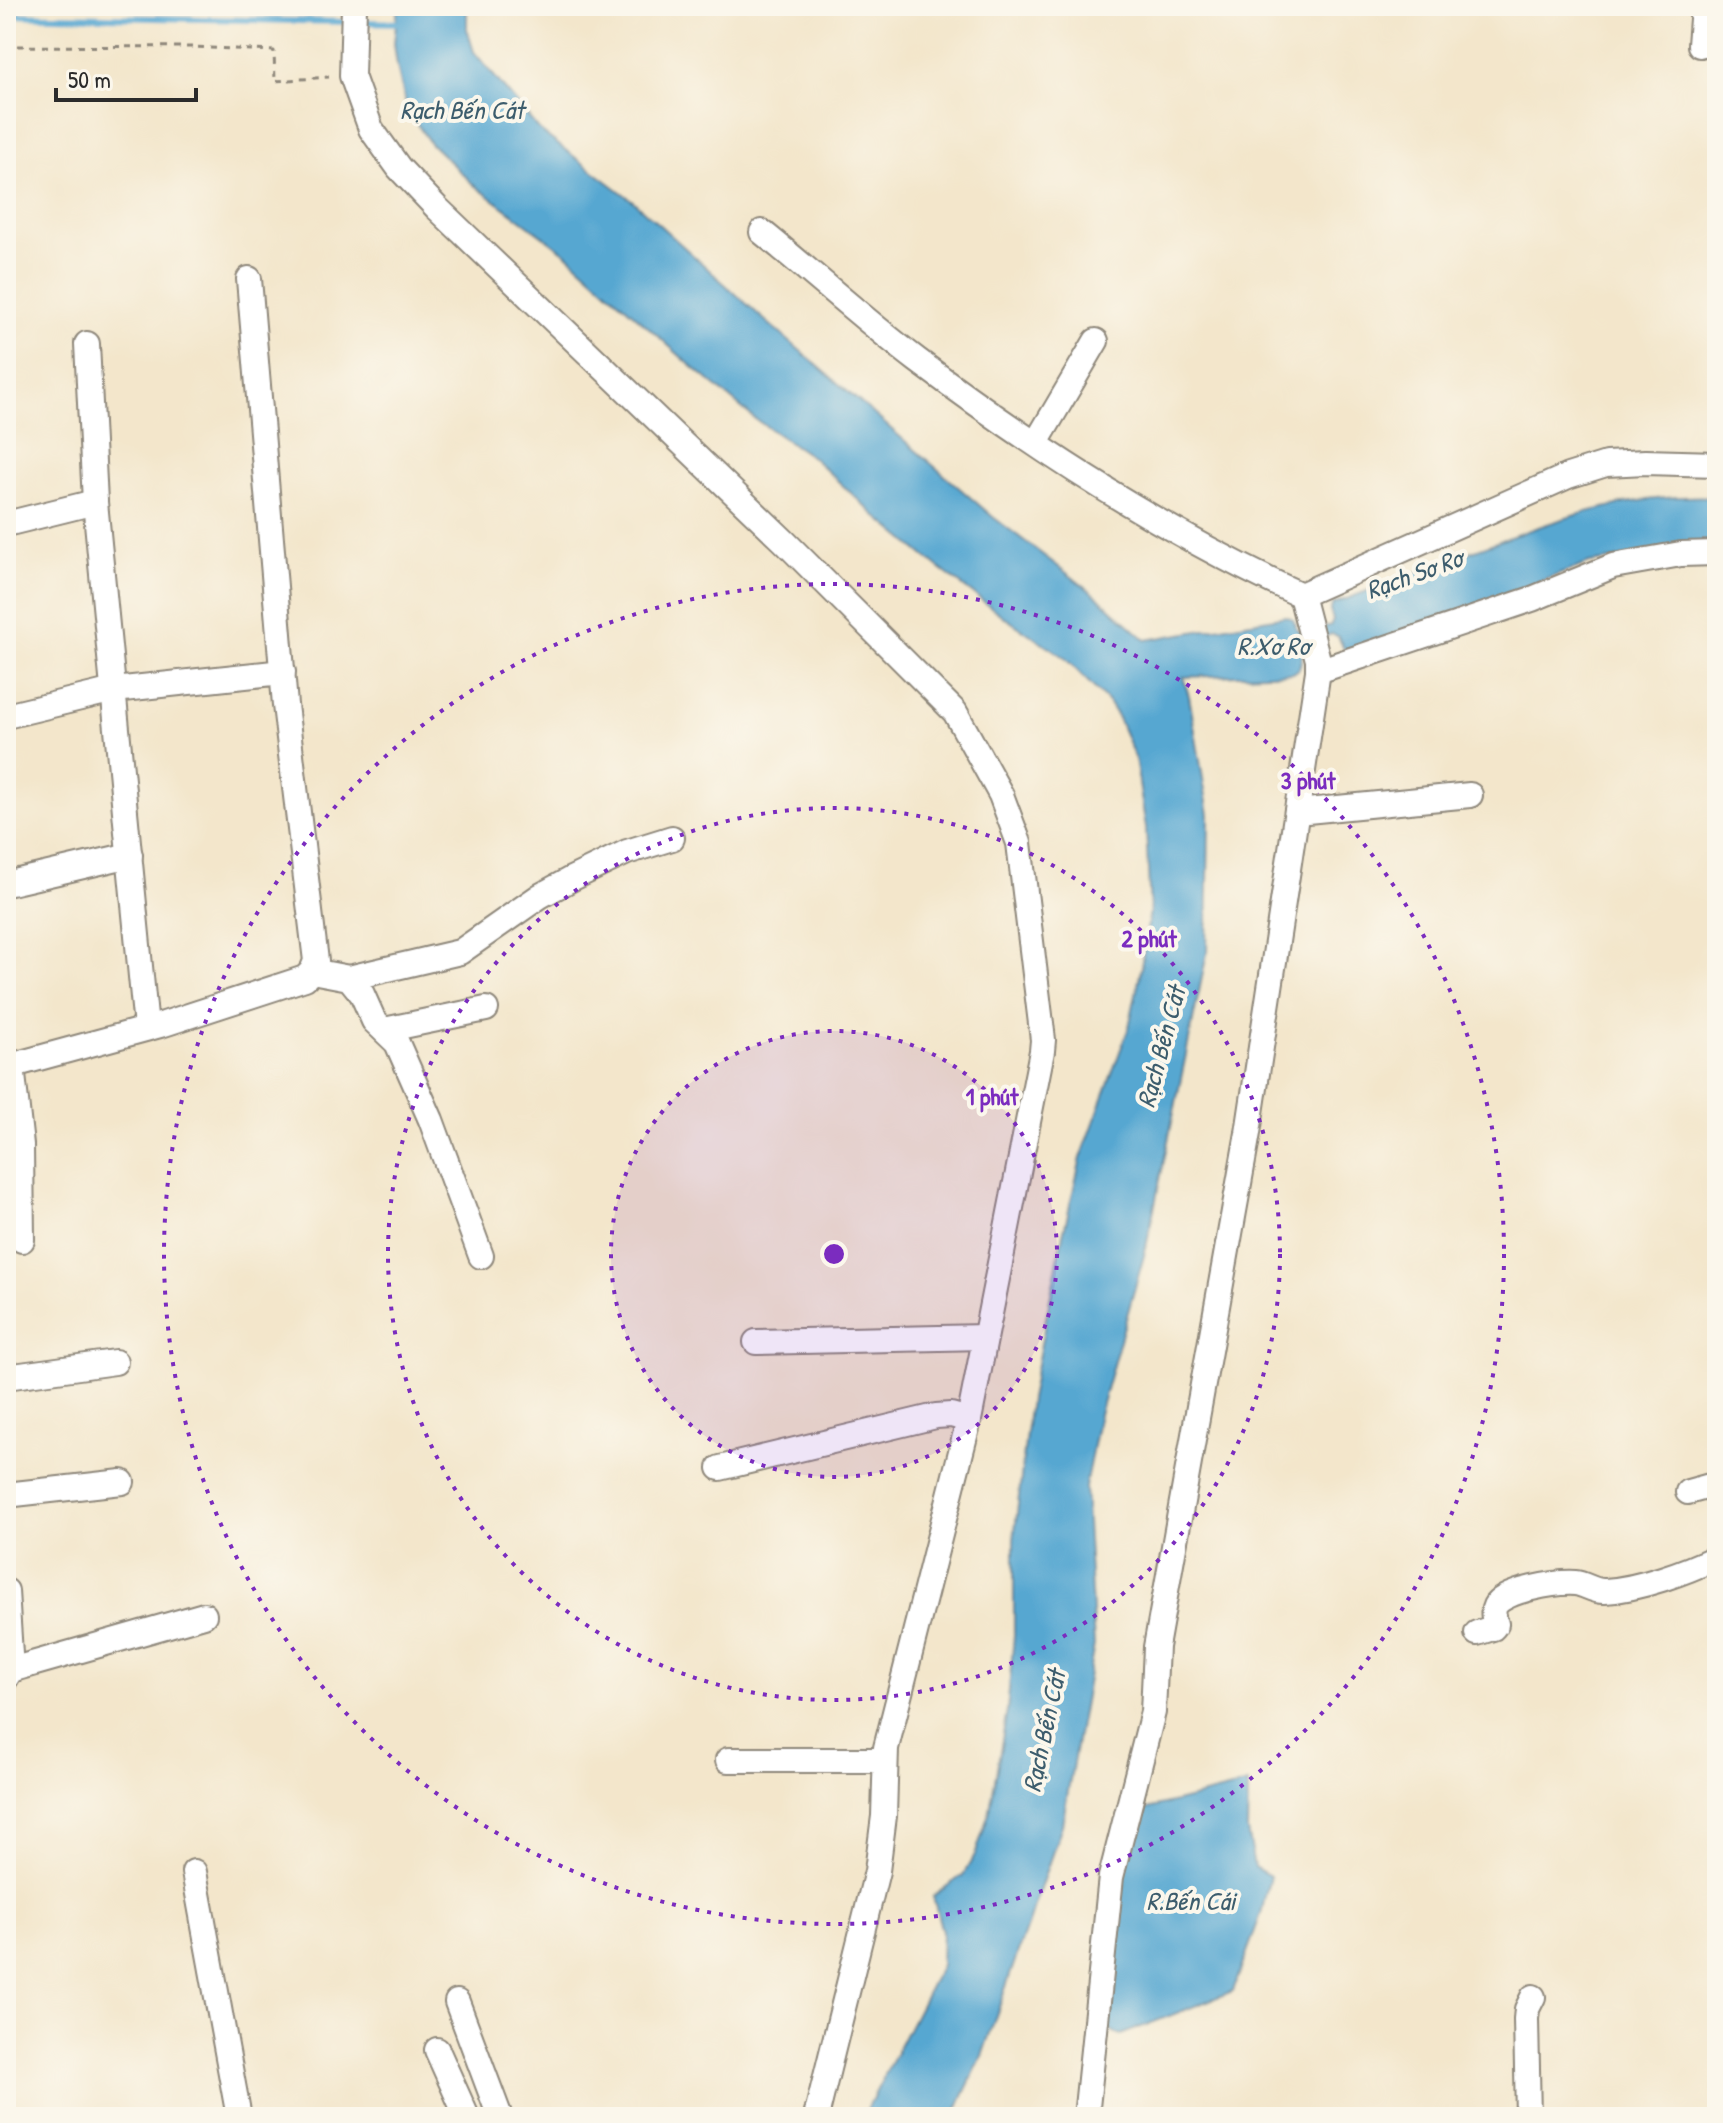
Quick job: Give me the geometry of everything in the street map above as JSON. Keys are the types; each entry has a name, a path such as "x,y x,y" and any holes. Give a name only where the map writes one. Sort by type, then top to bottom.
{"street":[{"path":"1700,45 1703,6"},
{"path":"354,8 352,76 371,129 399,168 784,541 955,712 1001,795 1019,843 1043,1040 969,1420 884,1760 884,1816 877,1871 816,2117"},
{"path":"762,232 916,359 1076,471 1164,524 1302,597 1318,665 1248,1133 1156,1647 1155,1698 1111,1877 1086,2117"},
{"path":"22,1240 21,1145 9,1067 305,978 316,961 283,672 249,279"},
{"path":"1036,443 1096,341"},
{"path":"87,344 95,502 146,1028"},
{"path":"1302,597 1530,493 1606,464 1717,464"},
{"path":"6,524 95,502"},
{"path":"1318,665 1532,599 1613,566 1681,554 1717,553"},
{"path":"6,716 114,690 283,672"},
{"path":"1297,812 1470,795"},
{"path":"312,971 349,978 460,952 561,884 627,852 672,838"},
{"path":"6,884 130,855"},
{"path":"349,978 362,994 374,1021 397,1043 431,1120 481,1256"},
{"path":"384,1030 486,1009"},
{"path":"756,1342 985,1337"},
{"path":"6,1377 115,1362"},
{"path":"720,1468 936,1416 951,1415 969,1420"},
{"path":"6,1495 122,1482"},
{"path":"1688,1492 1717,1484"},
{"path":"1477,1633 1496,1624 1493,1611 1496,1603 1524,1590 1572,1583 1596,1591 1613,1590 1672,1575 1717,1557"},
{"path":"6,1591 8,1674 204,1615"},
{"path":"728,1760 884,1760"},
{"path":"194,1872 239,2117"},
{"path":"1528,2117 1526,2019 1533,1997"},
{"path":"457,2002 500,2117"},
{"path":"437,2050 467,2117"}],"path":[{"path":"6,46 192,47 274,51 275,81 352,76"}],"water":[{"name":"Rạch Bến Cát","path":"398,6 467,6 467,29 474,52 539,130 633,201 760,316 993,517 1097,596 1146,640 1286,616 1293,619 1297,630 1304,633 1331,625 1333,604 1535,528 1623,504 1653,499 1717,497 1717,545 1590,563 1350,651 1344,649 1338,636 1331,634 1304,648 1299,669 1293,673 1183,677 1209,814 1207,953 1145,1252 1099,1414 1085,1487 1094,1645 1062,1825 982,2056 953,2117 863,2117 941,1965 942,1932 933,1896 963,1875 976,1853 990,1810 1007,1711 1014,1636 1014,1540 1030,1399 1081,1158 1129,1027 1150,911 1146,828 1135,758 1108,702 1064,657 939,568 812,457 755,419 566,253 474,185 430,143 407,109 394,43"},
{"name":"R.Bến Cái","path":"1248,1784 1247,1830 1254,1867 1270,1876 1261,1914 1233,1991 1121,2035 1115,2033 1106,2022 1103,2001 1135,1812"}],"waterway":[{"path":"6,15 348,22"},
{"path":"359,22 404,23"}],"water label":[{"name":"Rạch Sơ Rơ","path":"1414,574"},
{"name":"R.Xơ Rơ","path":"1273,646"}]}
